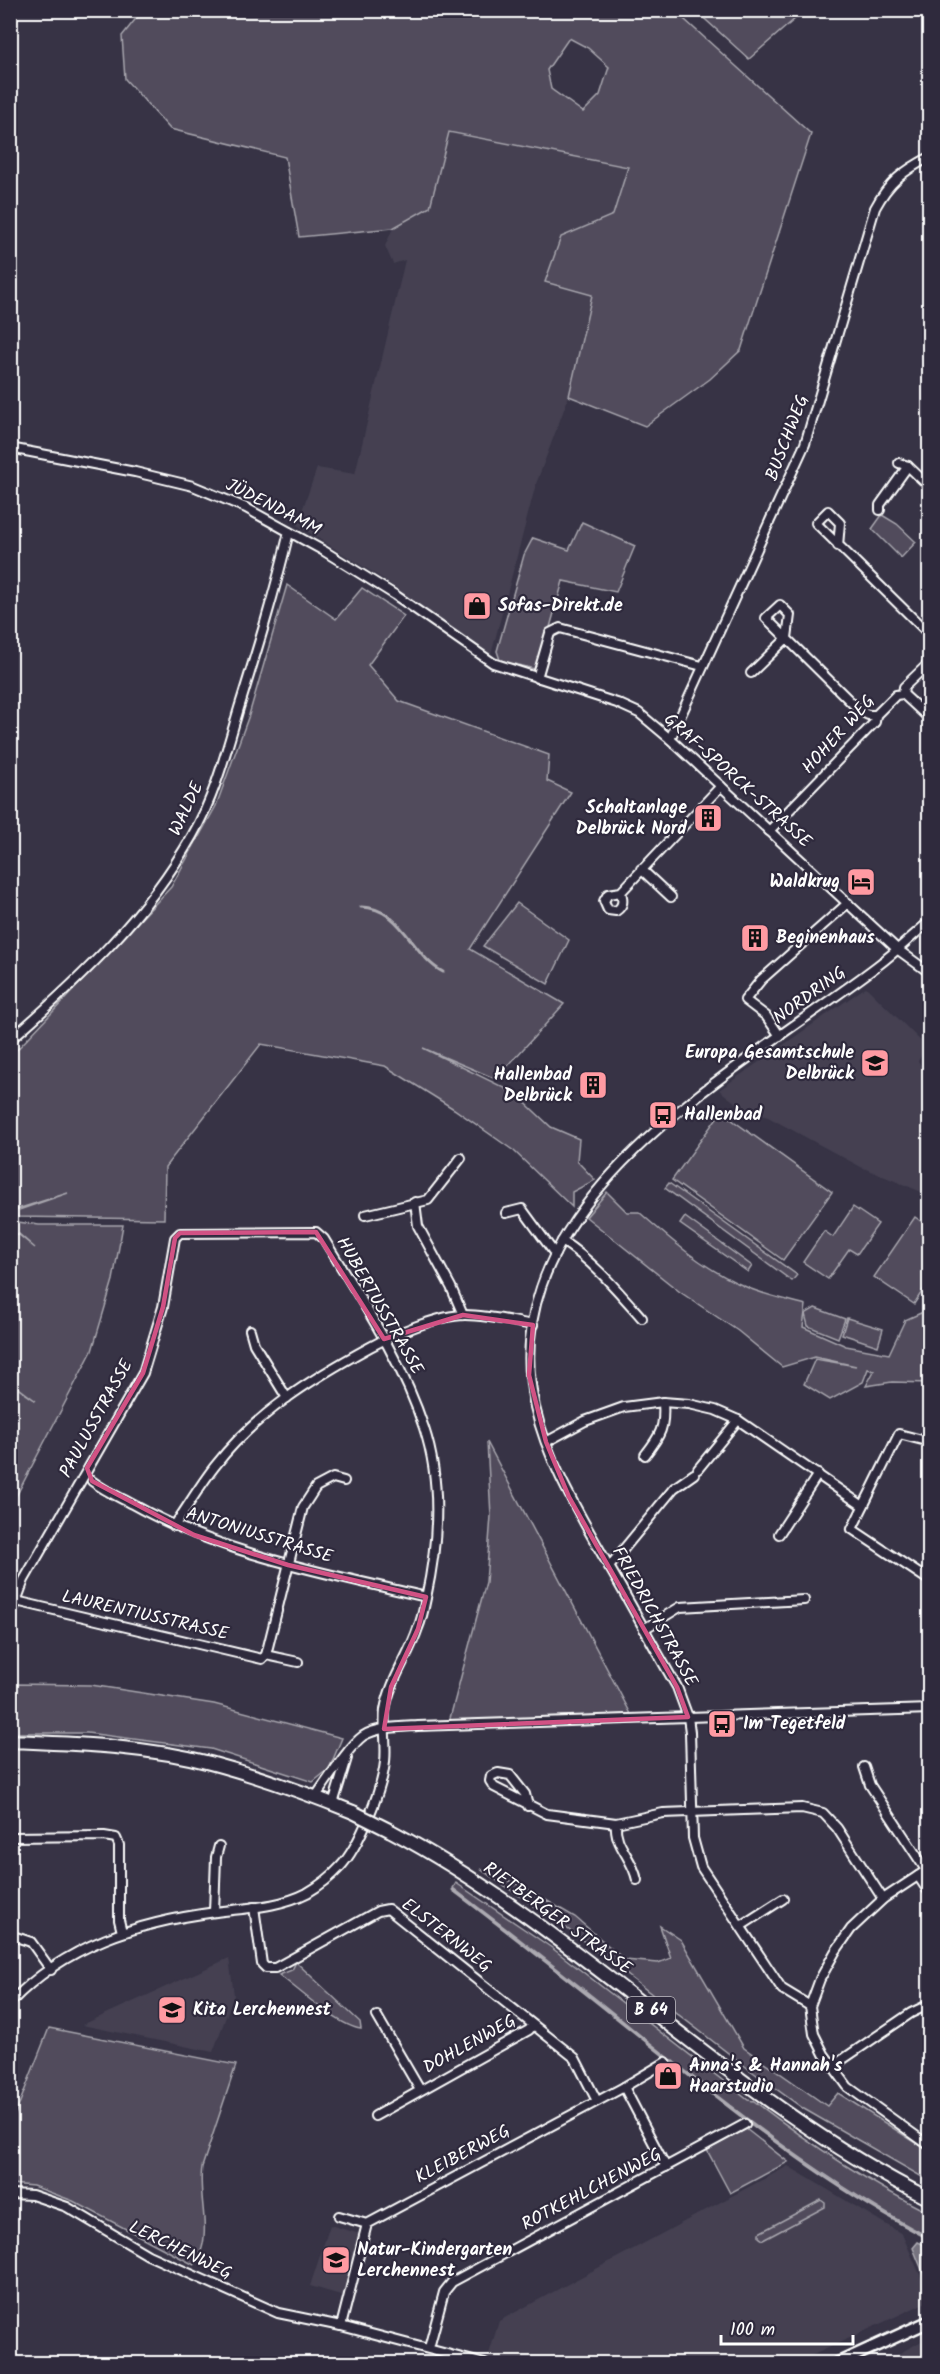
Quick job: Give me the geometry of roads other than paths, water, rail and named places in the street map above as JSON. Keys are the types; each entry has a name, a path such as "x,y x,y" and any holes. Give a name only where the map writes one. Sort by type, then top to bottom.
{"main road":[{"name":"RIETBERGER STRASSE","path":"10,1741 82,1744 197,1760 316,1796 391,1831 428,1850 515,1906 803,2124 856,2158 930,2199"},
{"path":"836,2364 930,2321"}],"street":[{"name":"BUSCHWEG","path":"670,739 805,444 874,208 885,189 906,169 930,157"},
{"name":"JÜDENDAMM","path":"10,448 135,472 193,486 246,508 395,595 493,663"},
{"path":"880,510 880,505 903,464 930,487"},
{"name":"WALDE","path":"10,1040 109,947 136,917 193,836 210,802 275,591 289,532"},
{"path":"838,546 930,635"},
{"path":"537,678 550,633 560,628 702,666"},
{"path":"751,673 787,638 861,711 868,715 876,715"},
{"name":"HOHER WEG","path":"769,831 875,722 876,715 896,695 903,694 904,687 930,662"},
{"name":"GRAF-SPORCK-STRASSE","path":"493,663 617,703 639,714 670,739 897,949 930,973"},
{"path":"903,694 930,719"},
{"path":"621,892 721,786"},
{"path":"641,869 671,897"},
{"path":"780,1036 766,1016 745,1000 761,980 848,903"},
{"name":"NORDRING","path":"562,1241 578,1214 600,1188 663,1123 700,1093 879,965 930,921"},
{"path":"365,1215 428,1200 461,1158"},
{"path":"415,1202 418,1226 451,1287 463,1315"},
{"path":"506,1213 522,1209 555,1254 562,1241 573,1248 605,1277 642,1318"},
{"name":"HUBERTUSSTRASSE","path":"10,2003 51,1970 87,1946 122,1932 164,1920 278,1904 306,1894 322,1884 341,1866 359,1836 379,1793 386,1758 385,1712 391,1687 418,1629 426,1597 436,1539 435,1482 425,1430 407,1383 384,1339 324,1239 316,1232 188,1233"},
{"name":"PAULUSSTRASSE","path":"10,1618 24,1580 143,1373 163,1306 175,1238 180,1233 188,1233"},
{"name":"FRIEDRICHSTRASSE","path":"555,1254 539,1294 533,1325 529,1375 546,1442 569,1497 677,1687 688,1717 693,1838 701,1867 782,1989 810,2006"},
{"path":"174,1526 216,1465 256,1422 323,1372 384,1339 416,1326 463,1315 491,1317 533,1325"},
{"path":"250,1329 254,1344 287,1398"},
{"path":"546,1442 585,1421 624,1407 663,1402 715,1410 738,1420 864,1506"},
{"path":"645,1455 660,1436 665,1420 663,1402"},
{"path":"609,1566 674,1488 696,1472 738,1420"},
{"path":"930,1442 899,1434 852,1529 930,1581"},
{"path":"80,1482 92,1481 93,1474 87,1468"},
{"path":"779,1534 818,1474"},
{"path":"267,1655 303,1508 316,1487 333,1478 344,1481"},
{"name":"ANTONIUSSTRASSE","path":"92,1481 194,1535 288,1564 426,1597"},
{"path":"644,1629 680,1607 804,1600"},
{"name":"LAURENTIUSSTRASSE","path":"16,1601 262,1659 267,1655 298,1662"},
{"path":"316,1796 364,1735 384,1729 428,1725 930,1709"},
{"path":"333,1804 348,1754"},
{"path":"864,1767 870,1785 928,1869 883,1899 851,1929 835,1952 820,1979 810,2006 814,2034 848,2087 930,2146"},
{"path":"528,1806 525,1794 510,1775 498,1773 492,1776 490,1781 494,1787 528,1806 547,1814 616,1823 663,1813 802,1808 823,1813 837,1828 883,1899"},
{"path":"616,1823 615,1836 634,1867 637,1880"},
{"path":"10,1837 104,1836 116,1838 119,1845 119,1920 122,1932"},
{"path":"213,1912 216,1857 219,1846"},
{"path":"918,1876 930,1894"},
{"path":"741,1926 783,1899"},
{"name":"ELSTERNWEG","path":"254,1907 262,1964 266,1968 275,1968 378,1911 388,1909 575,2058 597,2101"},
{"path":"10,1935 31,1942 51,1970"},
{"path":"833,2066 911,2013 930,2004"},
{"name":"DOHLENWEG","path":"377,2016 420,2090"},
{"name":"DOHLENWEG","path":"375,2116 529,2030 533,2025"},
{"name":"KLEIBERWEG","path":"367,2224 624,2087 666,2062"},
{"path":"624,2087 666,2167"},
{"name":"ROTKEHLCHENWEG","path":"429,2348 444,2292 452,2282 745,2124"},
{"name":"LERCHENWEG","path":"10,2194 32,2195 67,2207 148,2255 278,2313 341,2326 485,2364"},
{"path":"339,2216 367,2224 341,2326"}],"waterway":[{"path":"361,907 375,909 387,915 397,923 432,965 443,972"},
{"path":"453,1890 780,2145 868,2204 930,2239"}],"place":[{"name":"Sofas-Direkt.de","path":"477,606"},
{"name":"Schaltanlage Delbrück Nord","path":"708,818"},
{"name":"Waldkrug","path":"861,882"},
{"name":"Beginenhaus","path":"755,938"},
{"name":"Europa Gesamtschule Delbrück","path":"875,1063"},
{"name":"Hallenbad Delbrück","path":"593,1085"},
{"name":"Hallenbad","path":"663,1115"},
{"name":"Im Tegetfeld","path":"722,1724"},
{"name":"Kita Lerchennest","path":"172,2010"},
{"name":"Anna's & Hannah's Haarstudio","path":"668,2076"},
{"name":"Natur-Kindergarten Lerchennest","path":"336,2260"}]}
